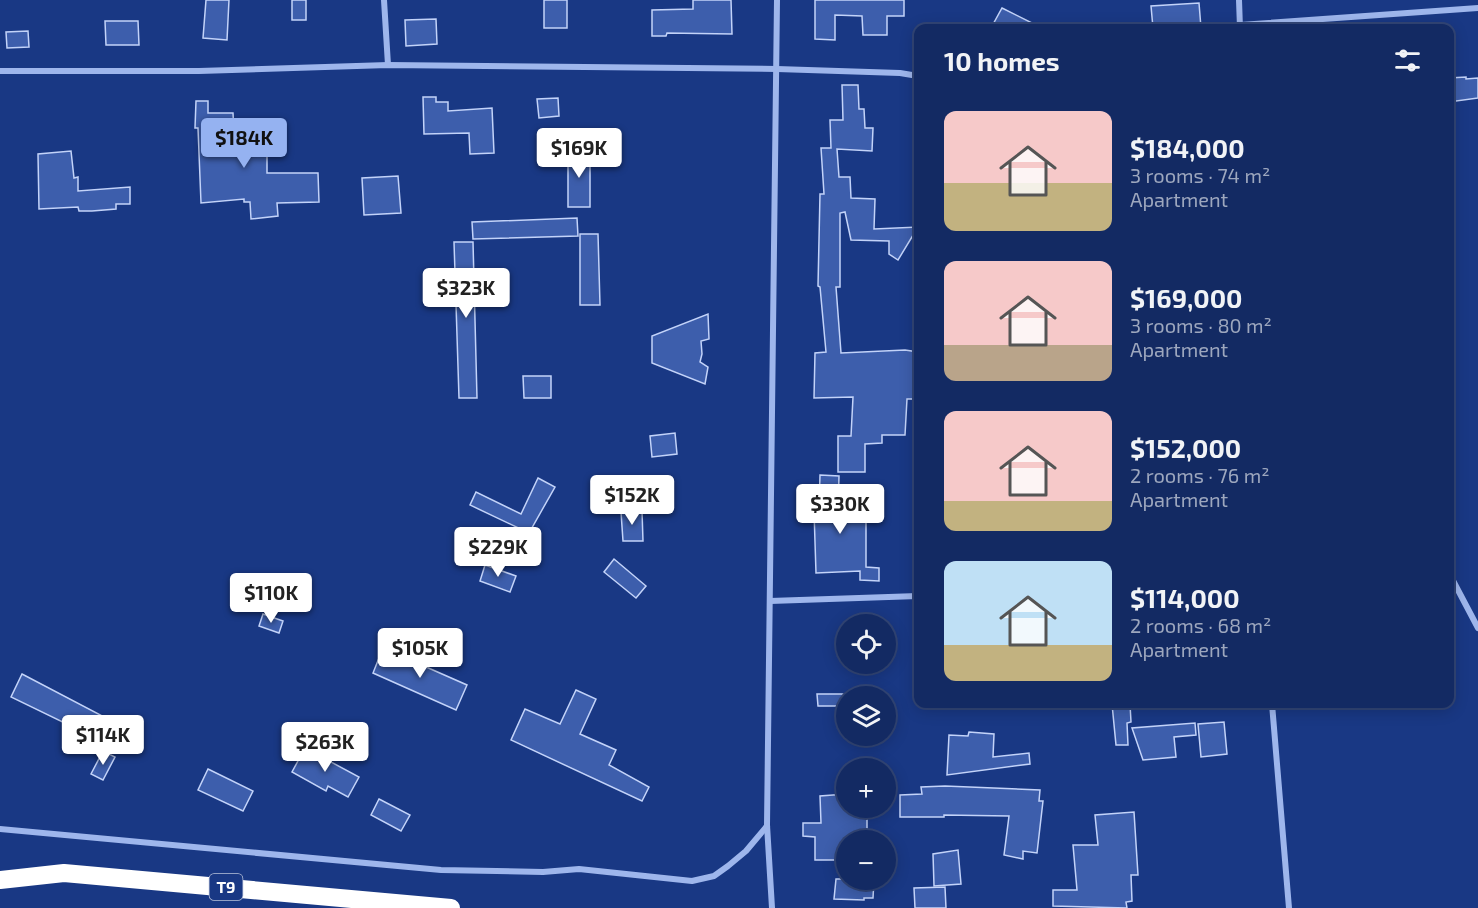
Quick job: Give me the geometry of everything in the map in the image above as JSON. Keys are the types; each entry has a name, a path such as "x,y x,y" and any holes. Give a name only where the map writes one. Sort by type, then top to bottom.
{"highway":[{"name":"T9","path":"0,880 64,873 451,908"}],"street":[{"path":"384,0 388,65"},
{"path":"772,908 767,825 777,0"},
{"path":"1239,0 1240,24"},
{"path":"1278,24 1478,8"},
{"path":"0,71 199,70 388,65 777,69 914,75"},
{"path":"1454,582 1478,628"},
{"path":"770,601 914,596"},
{"path":"1272,708 1289,908"},
{"path":"0,829 441,870 543,872 579,869 692,881 714,876 728,866 746,851 767,825"}],"building":[{"path":"206,0 229,0 227,40 203,38"},
{"path":"292,0 306,0 306,20 292,20"},
{"path":"544,0 567,0 567,28 544,28"},
{"path":"693,0 731,0 732,34 667,33 666,36 652,36 652,10 693,9"},
{"path":"815,0 904,0 904,16 887,16 887,35 863,35 862,16 835,15 835,40 815,39"},
{"path":"1199,3 1201,24 1153,24 1151,6"},
{"path":"1002,8 1034,24 993,24"},
{"path":"436,19 437,44 406,46 405,20"},
{"path":"105,21 138,21 139,45 106,45"},
{"path":"28,31 29,47 7,48 6,32"},
{"path":"1454,78 1478,78 1478,98 1454,101"},
{"path":"842,85 858,85 859,109 864,109 865,128 873,128 872,151 837,149 839,177 850,177 851,198 875,199 874,229 914,227 914,234 898,260 889,254 889,241 851,240 845,212 840,213 840,287 836,287 841,353 914,351 914,399 907,399 905,435 882,435 882,443 865,444 865,472 838,472 838,436 851,436 853,397 814,398 815,353 826,352 820,287 818,286 820,194 824,194 821,148 831,148 830,120 843,120"},
{"path":"423,97 436,97 436,102 448,102 448,111 492,108 494,153 470,154 469,133 424,134"},
{"path":"558,98 559,116 539,118 537,99"},
{"path":"196,101 208,101 208,113 233,113 234,133 254,134 254,149 267,149 267,173 318,173 319,202 277,203 278,216 251,219 250,202 244,202 244,199 201,203 198,128 195,128"},
{"path":"71,151 74,178 78,177 78,191 130,187 130,204 116,204 116,209 92,211 79,211 78,207 39,209 38,154"},
{"path":"568,151 590,151 590,207 568,207"},
{"path":"398,176 401,213 364,215 362,178"},
{"path":"577,218 578,236 473,239 472,222"},
{"path":"580,234 598,234 600,305 580,305"},
{"path":"454,242 473,242 477,398 459,398"},
{"path":"708,314 709,339 701,341 700,362 708,367 705,384 652,363 652,336"},
{"path":"523,376 551,376 551,398 524,398"},
{"path":"675,433 677,454 652,457 650,436"},
{"path":"820,475 839,476 838,511 866,512 866,567 879,568 879,581 860,580 860,571 816,573 814,511 819,511"},
{"path":"538,478 555,487 529,533 470,505 476,492 521,514"},
{"path":"642,511 643,541 623,541 621,512"},
{"path":"614,559 646,586 636,598 604,572"},
{"path":"485,565 516,576 510,592 480,581"},
{"path":"263,614 283,621 279,633 259,626"},
{"path":"383,648 467,685 456,710 373,673"},
{"path":"22,674 110,720 98,745 66,730 69,725 11,697"},
{"path":"576,690 596,699 580,734 616,750 609,765 649,787 642,801 511,740 525,709 560,724"},
{"path":"817,694 836,694 836,706 818,706"},
{"path":"1112,708 1130,708 1131,722 1127,723 1128,745 1116,745"},
{"path":"1224,722 1227,754 1201,757 1198,724"},
{"path":"1195,723 1196,735 1174,737 1176,757 1143,760 1132,728"},
{"path":"969,732 994,734 993,757 1029,753 1030,764 947,775 949,735 968,736"},
{"path":"305,748 359,777 348,797 328,786 326,791 292,772"},
{"path":"103,751 115,757 103,780 91,774"},
{"path":"208,769 253,791 243,811 198,790"},
{"path":"921,787 1040,790 1039,801 1043,801 1037,853 1023,851 1023,859 1004,855 1009,816 900,817 900,795 922,794"},
{"path":"836,795 836,818 867,818 867,830 836,830 836,860 815,860 815,837 803,836 803,823 821,823 820,796"},
{"path":"379,799 410,815 401,831 371,815"},
{"path":"1134,812 1138,875 1131,875 1132,901 1126,902 1127,908 1053,906 1053,890 1077,890 1073,845 1098,845 1095,815"},
{"path":"958,850 961,884 934,886 933,854"},
{"path":"836,879 836,890 873,890 873,898 834,899"},
{"path":"945,887 946,908 915,908 914,888"}]}
